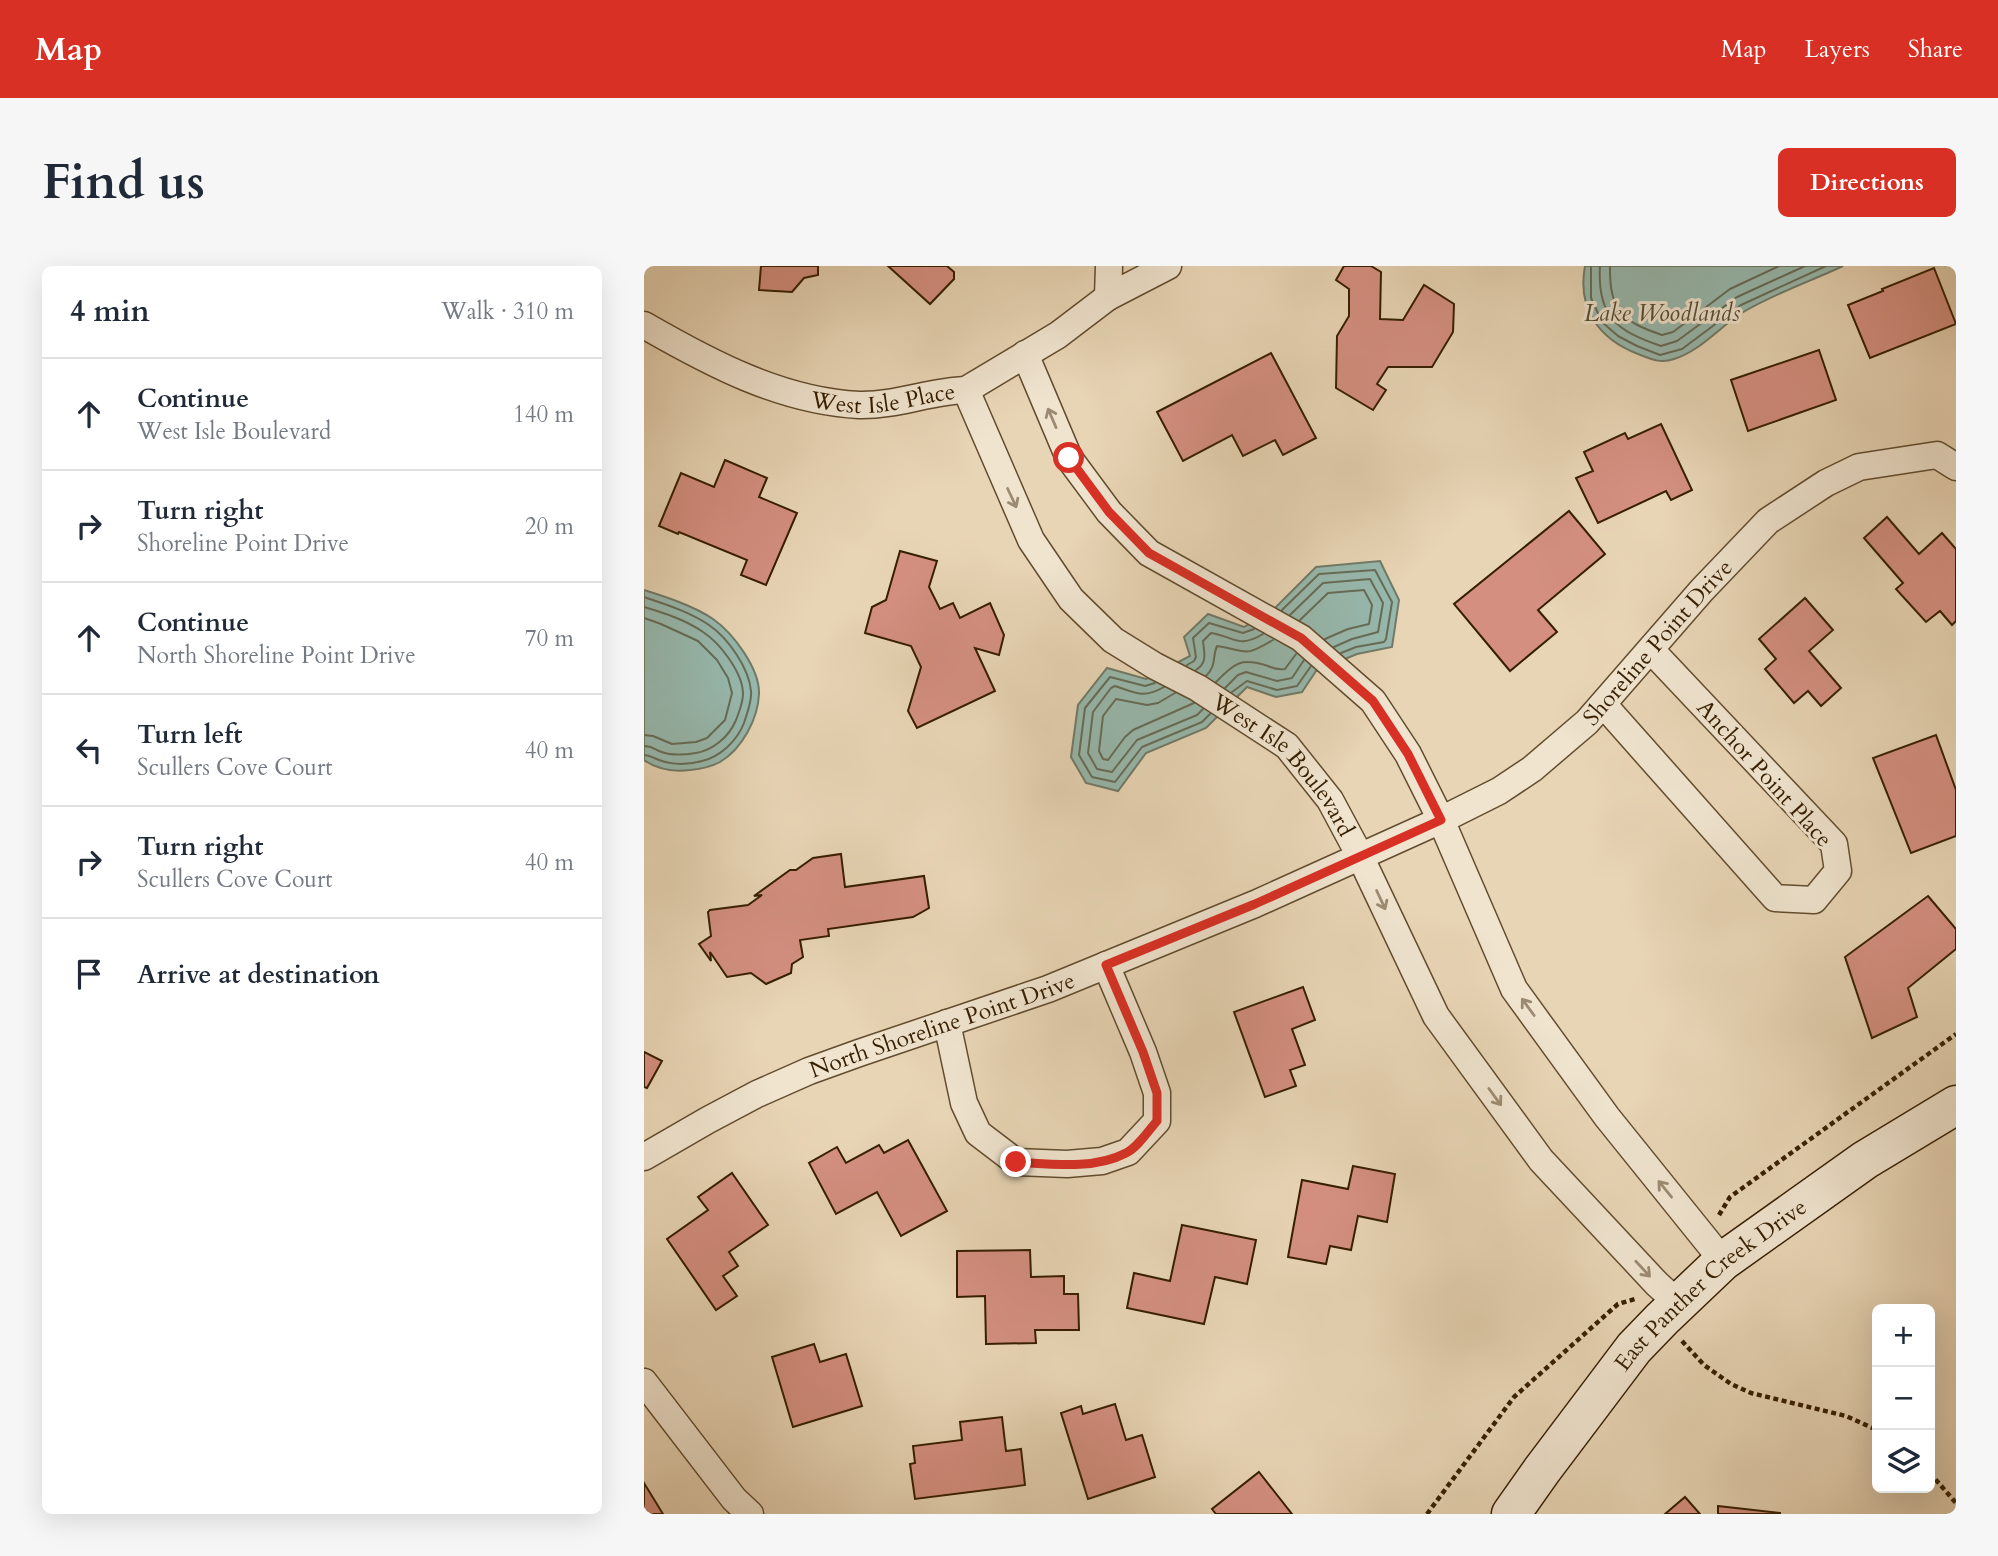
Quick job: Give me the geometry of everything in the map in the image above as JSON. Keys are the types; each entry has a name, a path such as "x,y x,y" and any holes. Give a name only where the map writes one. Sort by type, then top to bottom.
{"street":[{"path":"1108,297 1109,266"},
{"name":"West Isle Place","path":"644,325 698,356 759,383 817,399 860,405 900,402 966,390 1058,335 1108,297 1168,266"},
{"path":"1025,354 1069,458 1109,512 1149,553 1301,638 1373,701 1408,754 1441,820 1514,989 1606,1117 1723,1261"},
{"name":"West Isle Boulevard","path":"966,390 1031,540 1071,599 1113,640 1198,688 1287,746 1330,800 1360,856 1436,1016 1541,1160 1657,1284 1670,1311"},
{"name":"Shoreline Point Drive","path":"1360,856 1499,791 1532,769 1587,722 1734,555 1768,521 1826,483 1859,467 1937,456 1956,467"},
{"name":"Anchor Point Place","path":"1603,704 1775,898 1814,900 1838,871 1834,844 1651,650"},
{"name":"North Shoreline Point Drive","path":"644,1157 757,1094 834,1062 1048,989 1255,904 1360,856"},
{"path":"947,1023 964,1103 978,1133 1016,1162 1067,1164 1102,1161 1128,1152 1157,1121 1157,1093 1143,1052 1106,965"},
{"name":"East Panther Creek Drive","path":"1511,1514 1634,1348 1723,1261 1865,1160 1953,1111"},
{"path":"644,1382 734,1499 750,1514"}],"path":[{"path":"1670,1311 1704,1365 1731,1384 1751,1394 1846,1416 1872,1428"},
{"path":"1935,1479 1956,1503"}],"water":[{"name":"Lake Woodlands","path":"1585,266 1843,266 1757,305 1684,355 1660,361 1624,348 1602,331 1588,309 1584,296"},
{"path":"1380,561 1399,600 1392,647 1357,654 1316,671 1302,692 1276,697 1247,687 1206,728 1146,753 1118,791 1086,783 1071,757 1078,705 1107,668 1146,679 1190,656 1184,637 1208,614 1244,627 1275,608 1316,567"},
{"path":"644,590 689,606 721,625 744,652 755,674 759,694 752,723 742,741 728,756 705,768 672,770 660,768 644,760"}],"building":[{"path":"761,266 818,266 818,275 804,278 792,292 759,290"},
{"path":"888,266 947,266 954,272 954,279 930,304"},
{"path":"1344,266 1371,266 1381,272 1380,319 1403,320 1424,285 1454,304 1453,332 1432,367 1388,367 1377,384 1386,390 1373,410 1336,388 1337,336 1349,316 1349,289 1336,280"},
{"path":"1934,268 1956,324 1870,358 1848,305"},
{"path":"1819,350 1836,400 1748,431 1731,380"},
{"path":"1271,353 1316,438 1283,455 1275,440 1243,456 1232,435 1183,461 1157,412"},
{"path":"1661,424 1692,490 1671,500 1666,491 1598,523 1576,478 1593,471 1584,452 1625,433 1628,439"},
{"path":"725,460 767,478 759,497 797,513 766,585 741,575 747,560 659,526 681,473 714,487"},
{"path":"1569,511 1605,554 1538,610 1557,632 1510,671 1454,604"},
{"path":"1887,517 1919,554 1942,533 1956,549 1956,621 1952,625 1940,611 1926,622 1896,589 1903,583 1864,538"},
{"path":"900,551 937,561 929,587 940,609 953,603 960,618 990,603 1004,635 999,655 975,648 995,691 917,728 908,711 921,667 911,646 865,633 872,607 886,600"},
{"path":"1805,598 1833,630 1809,651 1841,688 1821,706 1808,691 1794,703 1765,669 1776,659 1759,639"},
{"path":"1936,735 1956,790 1956,836 1911,853 1873,758"},
{"path":"841,854 845,887 924,876 929,908 913,917 828,929 829,936 800,940 803,957 792,964 791,973 766,984 751,973 727,977 710,952 711,961 699,944 711,936 710,910 748,905 762,895 754,896 790,870 796,870 813,858"},
{"path":"1928,896 1956,929 1956,949 1908,988 1917,1017 1872,1038 1845,957"},
{"path":"1303,987 1315,1020 1292,1029 1305,1065 1290,1070 1296,1086 1265,1097 1234,1012"},
{"path":"644,1052 662,1061 647,1088 644,1087"},
{"path":"908,1140 947,1211 901,1236 877,1192 836,1214 809,1163 837,1147 846,1163 879,1145 884,1153"},
{"path":"1353,1166 1395,1174 1387,1222 1358,1216 1351,1250 1330,1246 1326,1264 1288,1257 1302,1180 1348,1189"},
{"path":"732,1173 768,1225 729,1252 738,1266 723,1276 737,1296 716,1310 667,1239 708,1210 698,1197"},
{"path":"1182,1225 1256,1240 1247,1284 1215,1277 1204,1324 1127,1308 1134,1273 1170,1281"},
{"path":"1030,1250 1031,1277 1064,1276 1064,1294 1078,1294 1079,1330 1035,1330 1036,1343 986,1344 985,1296 957,1297 957,1251"},
{"path":"814,1344 820,1362 846,1354 862,1406 793,1427 772,1357"},
{"path":"1115,1404 1126,1440 1142,1435 1155,1477 1088,1499 1061,1413 1081,1406 1083,1414"},
{"path":"1002,1417 1006,1451 1021,1449 1025,1485 915,1499 910,1464 915,1463 913,1446 962,1440 960,1422"},
{"path":"1259,1472 1292,1514 1216,1514 1212,1509"},
{"path":"644,1483 663,1514 644,1514"},
{"path":"1685,1497 1700,1514 1665,1514"},
{"path":"1718,1506 1780,1513 1780,1514 1718,1514"}],"route":[{"path":"1016,1162 1067,1164 1102,1161 1128,1152 1157,1121 1157,1093 1143,1052 1106,965 1255,904 1441,820 1408,754 1373,701 1301,638 1149,553 1109,512 1069,458"}]}
